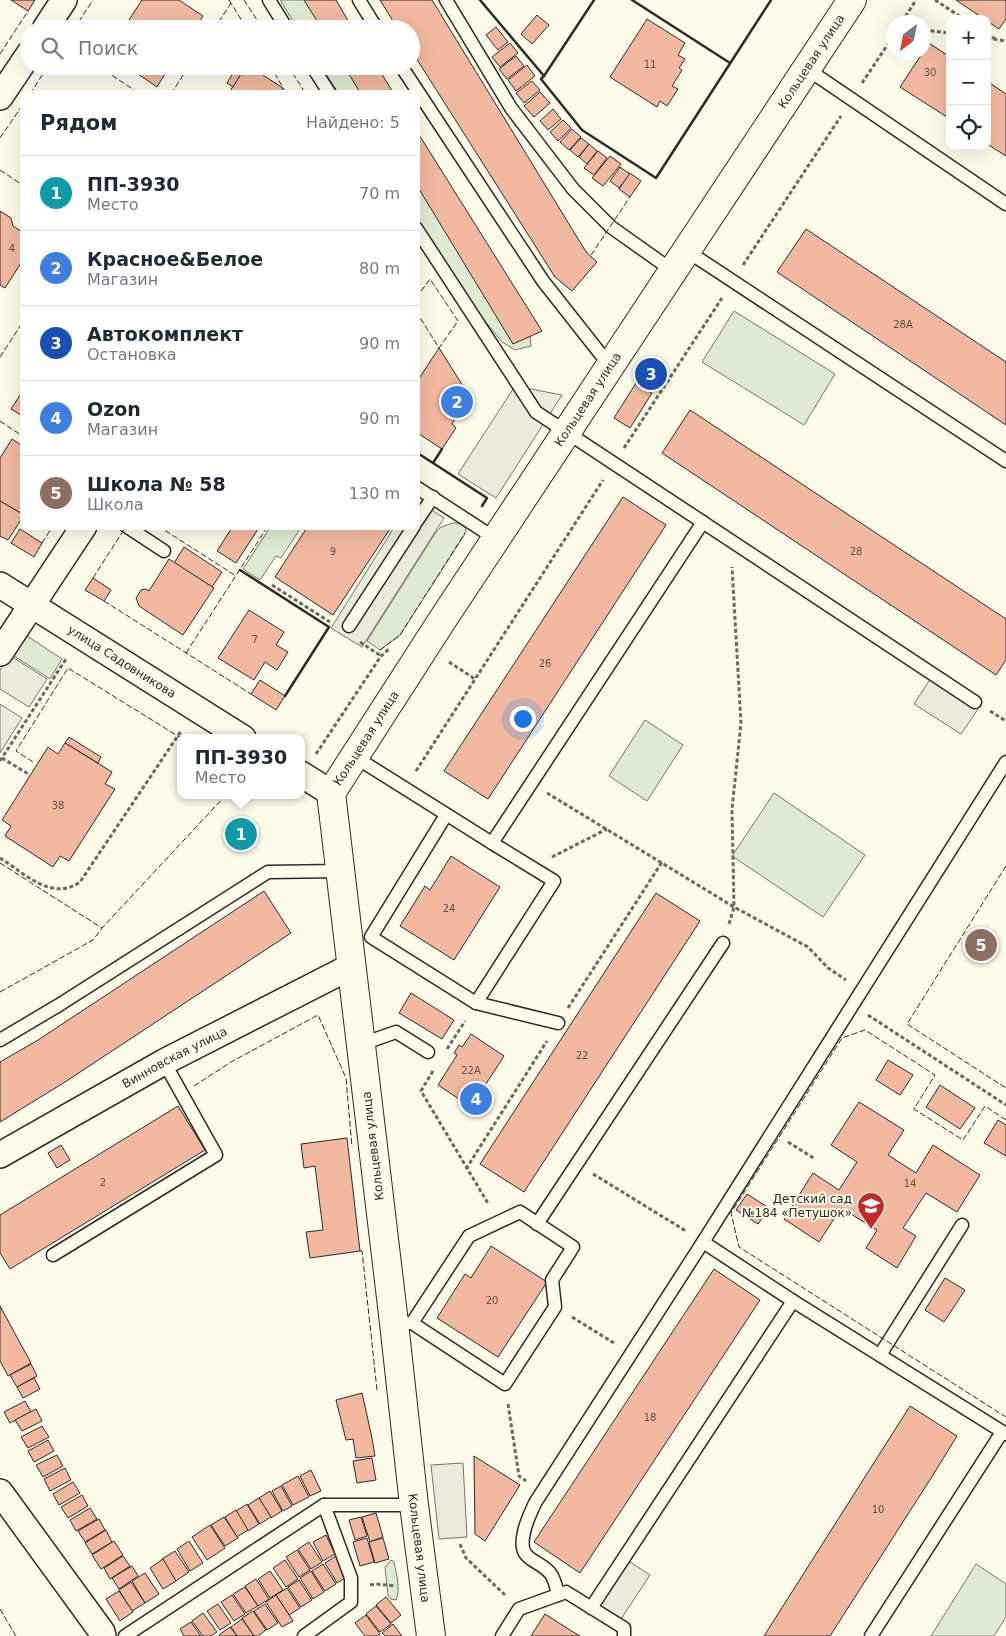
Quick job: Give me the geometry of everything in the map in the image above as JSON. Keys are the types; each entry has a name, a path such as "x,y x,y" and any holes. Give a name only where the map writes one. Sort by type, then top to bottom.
{"street":[{"path":"51,20 64,0"},
{"name":"Кольцевая улица","path":"430,1636 414,1505 403,1323 352,966 360,938 341,872 332,793 496,539 852,0"},
{"path":"0,97 20,67"},
{"path":"0,653 81,530"},
{"name":"улица Садовникова","path":"0,585 237,734"},
{"path":"305,776 332,793"},
{"name":"Винновская улица","path":"0,1155 164,1062 352,966"},
{"path":"0,1492 102,1632 103,1636"}],"lane":[{"path":"269,0 282,20"},
{"path":"359,0 371,20"},
{"path":"446,0 511,108 573,189 611,227 680,261 733,281 1006,461"},
{"path":"807,69 1006,204"},
{"path":"318,75 327,90"},
{"path":"407,75 417,90"},
{"path":"420,95 543,281 610,366"},
{"path":"420,234 536,412 975,702"},
{"path":"420,489 496,539"},
{"path":"420,516 433,497"},
{"path":"492,843 702,522"},
{"path":"132,530 164,551"},
{"path":"349,626 411,530"},
{"path":"355,757 554,881 476,1003"},
{"path":"558,1595 554,1579 549,1571 526,1556 523,1549 524,1533 535,1503 703,1242 1006,762"},
{"path":"446,815 360,938 476,1003 558,1023"},
{"path":"0,1040 59,1005 268,872 341,872"},
{"path":"537,1224 723,943"},
{"path":"362,1044 396,1032 428,1052"},
{"path":"53,1255 216,1155 164,1062"},
{"path":"520,1212 573,1247 552,1280 556,1307 505,1384 403,1323 469,1236 520,1212"},
{"path":"880,1355 962,1225"},
{"path":"703,1242 793,1301 1004,1433 871,1636"},
{"path":"591,1608 793,1301"},
{"path":"125,1636 324,1505 414,1505"},
{"path":"304,1636 351,1602 351,1578 324,1505"},
{"path":"502,1636 519,1609 566,1592 624,1628 624,1636"}],"path":[{"path":"906,15 916,0"},
{"path":"935,0 958,15"},
{"path":"931,31 946,33"},
{"path":"991,36 997,40"},
{"path":"991,39 1006,41"},
{"path":"405,789 886,47"},
{"path":"723,943 734,907 732,809 741,723 731,541"},
{"path":"272,585 331,623"},
{"path":"356,639 380,656"},
{"path":"30,776 1,759 66,659"},
{"path":"0,858 47,888 59,890 72,888 80,882 177,737"},
{"path":"532,783 734,907 808,947 828,968 862,989"},
{"path":"532,868 608,829"},
{"path":"446,1051 476,1003"},
{"path":"852,1005 1006,1105"},
{"path":"436,1067 420,1092 500,1222"},
{"path":"772,1132 814,1160"},
{"path":"577,1164 703,1242"},
{"path":"556,1307 631,1354"},
{"path":"505,1384 518,1476 542,1492"},
{"path":"460,1544 466,1558 519,1609"},
{"path":"351,1588 376,1584 424,1588"}],"green space":[{"path":"280,0 324,0 337,20 292,20"},
{"path":"327,75 372,75 381,90 336,90"},
{"path":"420,151 529,323 531,346 515,350 502,342 480,315 420,223"},
{"path":"734,311 835,374 804,425 702,362"},
{"path":"453,523 463,525 466,531 465,534 400,635 380,650 367,641 436,532 441,527"},
{"path":"268,530 299,530 281,558 276,556 260,580 243,569"},
{"path":"24,634 62,659 50,679 11,654"},
{"path":"645,720 683,745 647,801 609,776"},
{"path":"774,793 865,855 823,917 732,856"},
{"path":"391,1560 394,1562 398,1581 396,1600 391,1599 388,1595 385,1567"},
{"path":"976,1564 1006,1584 1006,1617 994,1636 931,1636"}],"shaded area":[{"path":"515,386 562,395 496,498 458,474"},
{"path":"420,503 444,518 362,647 331,628 392,530 420,530"},
{"path":"9,655 47,679 29,707 0,689 0,670"},
{"path":"931,678 978,709 961,734 914,704"},
{"path":"0,704 22,718 0,753"},
{"path":"463,1463 467,1537 439,1539 431,1465"},
{"path":"627,1560 650,1575 621,1619 598,1604"}],"building":[{"path":"11,0 35,0 28,11"},
{"path":"142,0 179,0 203,16 201,20 129,20"},
{"path":"304,0 336,0 348,20 316,20"},
{"path":"380,0 432,0 580,242 587,253 597,262 572,291 555,277 420,64 420,20 392,20"},
{"path":"956,0 1006,0 1006,19 999,29 991,24 991,15 978,15"},
{"path":"537,15 549,25 532,44 521,34"},
{"path":"647,19 685,43 678,55 685,59 679,68 682,70 672,86 678,89 667,106 660,101 657,107 610,77"},
{"path":"496,27 508,42 498,50 486,35"},
{"path":"510,43 518,53 500,67 492,57"},
{"path":"931,44 946,54 946,116 900,87 918,60 931,60"},
{"path":"516,56 524,66 507,79 499,69"},
{"path":"527,65 535,76 516,91 508,80"},
{"path":"139,75 164,75 157,87"},
{"path":"232,75 240,75 233,87 227,83"},
{"path":"240,75 263,75 283,88 282,90 231,90"},
{"path":"349,75 382,75 392,90 359,90"},
{"path":"532,81 540,90 524,103 516,93"},
{"path":"991,84 1006,94 1006,156 991,147"},
{"path":"540,92 550,103 534,117 524,106"},
{"path":"553,109 561,119 548,130 540,121"},
{"path":"563,120 571,128 558,141 550,132"},
{"path":"572,129 581,137 569,150 560,142"},
{"path":"420,136 542,331 513,344 420,191"},
{"path":"581,138 589,144 578,157 570,150"},
{"path":"589,144 597,151 587,164 579,157"},
{"path":"598,151 607,158 594,175 584,168"},
{"path":"610,156 621,164 603,186 592,178"},
{"path":"620,167 630,174 619,188 610,181"},
{"path":"630,173 641,181 630,197 619,189"},
{"path":"0,211 11,218 13,226 20,230 20,265 5,288 0,285"},
{"path":"806,229 1006,362 1006,425 777,272"},
{"path":"439,348 473,402 464,416 459,412 452,424 456,428 442,449 420,435 420,377"},
{"path":"636,383 652,393 630,428 614,418"},
{"path":"20,395 20,415 11,409"},
{"path":"690,410 1006,619 1006,660 996,675 662,453"},
{"path":"12,439 20,444 20,513 0,501 0,458"},
{"path":"623,497 666,525 488,799 444,771"},
{"path":"0,501 20,513 20,521 8,540 0,536"},
{"path":"20,529 42,543 34,557 11,543"},
{"path":"230,530 257,530 236,563 217,551"},
{"path":"305,530 389,530 333,615 275,577"},
{"path":"184,547 222,572 212,587 174,563"},
{"path":"169,559 214,588 183,635 139,606 136,598 141,590 146,589 149,591"},
{"path":"93,578 111,590 104,601 85,590"},
{"path":"249,610 284,632 276,645 288,652 277,670 265,662 254,680 218,658"},
{"path":"260,680 285,696 276,710 251,694"},
{"path":"69,737 101,757 98,763 65,743"},
{"path":"65,743 112,772 105,784 115,789 69,861 60,856 53,867 5,836 11,826 2,820 48,747 58,754"},
{"path":"238,825 250,836 244,842 232,831"},
{"path":"451,856 500,887 454,960 400,926 425,886 430,890"},
{"path":"264,891 291,933 65,1082 0,1122 0,1062 38,1040"},
{"path":"656,893 700,921 524,1192 480,1164"},
{"path":"411,993 454,1020 442,1039 399,1013"},
{"path":"471,1034 504,1056 471,1107 438,1085 457,1055 454,1053 459,1045 462,1047"},
{"path":"888,1060 913,1075 900,1095 876,1080"},
{"path":"940,1085 975,1108 960,1129 926,1107"},
{"path":"859,1102 904,1130 888,1155 916,1173 933,1145 980,1175 957,1212 926,1193 903,1228 916,1236 897,1268 866,1248 877,1230 841,1208 819,1242 784,1219 813,1173 839,1190 857,1162 831,1145"},
{"path":"178,1106 205,1150 10,1269 0,1253 0,1215"},
{"path":"998,1120 1006,1125 1006,1156 984,1143"},
{"path":"347,1138 360,1251 310,1258 306,1232 323,1230 315,1166 304,1168 301,1144"},
{"path":"61,1145 70,1160 57,1168 48,1153"},
{"path":"747,1194 769,1208 758,1224 736,1210"},
{"path":"491,1246 547,1282 498,1357 437,1318 465,1274 471,1278"},
{"path":"714,1269 760,1300 580,1573 534,1542"},
{"path":"945,1278 965,1290 944,1322 925,1310"},
{"path":"0,1306 31,1363 8,1376 0,1361"},
{"path":"31,1364 37,1376 17,1387 10,1375"},
{"path":"34,1378 40,1389 23,1398 17,1387"},
{"path":"362,1393 375,1456 356,1458 353,1439 346,1440 336,1400"},
{"path":"25,1401 31,1412 10,1423 4,1412"},
{"path":"910,1406 957,1436 933,1475 830,1636 764,1636"},
{"path":"36,1409 42,1421 22,1431 15,1420"},
{"path":"42,1426 49,1437 28,1448 21,1437"},
{"path":"48,1440 54,1451 34,1462 28,1451"},
{"path":"57,1455 63,1466 43,1477 36,1465"},
{"path":"474,1456 520,1485 485,1541 475,1534"},
{"path":"372,1458 376,1480 357,1483 353,1461"},
{"path":"65,1468 71,1480 50,1491 44,1479"},
{"path":"311,1470 321,1491 310,1496 300,1476"},
{"path":"298,1476 309,1497 293,1505 282,1485"},
{"path":"73,1482 80,1493 59,1505 53,1494"},
{"path":"281,1486 292,1506 283,1511 272,1491"},
{"path":"270,1491 282,1511 271,1518 259,1498"},
{"path":"82,1495 88,1506 68,1518 61,1507"},
{"path":"259,1498 271,1517 260,1524 248,1505"},
{"path":"247,1504 259,1524 248,1531 236,1511"},
{"path":"90,1508 97,1519 76,1531 70,1520"},
{"path":"236,1510 248,1530 237,1537 225,1517"},
{"path":"376,1513 383,1537 370,1542 362,1517"},
{"path":"224,1517 238,1538 225,1546 211,1525"},
{"path":"361,1517 367,1536 355,1540 349,1520"},
{"path":"99,1519 105,1530 85,1542 78,1531"},
{"path":"210,1525 225,1548 207,1560 192,1537"},
{"path":"106,1530 112,1542 92,1554 85,1543"},
{"path":"326,1535 335,1554 323,1561 313,1542"},
{"path":"367,1538 374,1562 360,1566 353,1542"},
{"path":"383,1538 389,1559 375,1563 369,1542"},
{"path":"114,1541 123,1555 101,1569 92,1555"},
{"path":"189,1541 203,1563 190,1571 177,1549"},
{"path":"309,1542 322,1562 311,1569 298,1549"},
{"path":"297,1550 310,1570 299,1577 286,1557"},
{"path":"175,1551 189,1572 176,1581 162,1559"},
{"path":"123,1556 130,1566 110,1579 104,1568"},
{"path":"336,1556 348,1576 337,1583 325,1563"},
{"path":"163,1559 176,1581 163,1589 150,1568"},
{"path":"285,1560 298,1579 286,1587 273,1568"},
{"path":"323,1564 336,1584 325,1591 312,1571"},
{"path":"132,1566 138,1576 119,1589 112,1578"},
{"path":"270,1571 283,1590 270,1598 258,1579"},
{"path":"311,1571 324,1592 313,1599 300,1578"},
{"path":"145,1573 159,1594 145,1603 132,1581"},
{"path":"256,1579 269,1599 258,1606 245,1586"},
{"path":"299,1580 312,1600 301,1607 288,1587"},
{"path":"131,1582 145,1603 132,1611 119,1590"},
{"path":"245,1587 258,1606 246,1613 233,1594"},
{"path":"287,1588 300,1608 289,1615 276,1595"},
{"path":"119,1591 133,1612 120,1621 106,1599"},
{"path":"232,1595 245,1614 234,1621 221,1602"},
{"path":"276,1595 293,1621 282,1627 266,1602"},
{"path":"386,1597 401,1615 391,1623 376,1605"},
{"path":"218,1604 231,1623 220,1630 207,1611"},
{"path":"265,1604 278,1623 267,1630 254,1611"},
{"path":"376,1606 391,1624 380,1632 366,1614"},
{"path":"253,1611 266,1630 258,1636 254,1636 242,1618"},
{"path":"203,1613 217,1632 211,1636 203,1636 192,1621"},
{"path":"545,1614 570,1630 580,1636 531,1636"},
{"path":"366,1615 380,1634 377,1636 365,1636 355,1623"},
{"path":"242,1619 254,1636 237,1636 231,1627"},
{"path":"191,1622 201,1636 184,1636 180,1629"},
{"path":"393,1624 402,1636 385,1636 382,1633"},
{"path":"230,1627 237,1636 219,1635"}],"fence":[{"path":"80,20 93,0"},
{"path":"229,0 241,20"},
{"path":"244,0 257,20"},
{"path":"220,20 231,3"},
{"path":"22,20 28,11"},
{"path":"0,54 20,23"},
{"path":"33,90 42,75"},
{"path":"112,75 134,90"},
{"path":"174,90 183,75"},
{"path":"275,75 285,90"},
{"path":"294,75 303,90"},
{"path":"0,138 20,109"},
{"path":"0,170 20,183"},
{"path":"591,255 630,197"},
{"path":"420,293 430,279 458,321 439,348 420,317"},
{"path":"0,357 20,326"},
{"path":"0,421 20,434"},
{"path":"42,543 50,530"},
{"path":"93,578 124,530"},
{"path":"164,530 236,576"},
{"path":"186,653 265,530"},
{"path":"380,650 400,635 465,533"},
{"path":"104,601 251,694"},
{"path":"33,762 16,751 68,668 177,736"},
{"path":"0,863 102,928 222,799"},
{"path":"1006,866 907,1024 1006,1088"},
{"path":"0,992 93,940 102,928"},
{"path":"194,1086 231,1062 318,1015 346,1078 352,1147"},
{"path":"1006,1120 985,1106 963,1140 914,1109 935,1075 865,1030 842,1038 731,1213 739,1247 1006,1417"},
{"path":"360,1251 362,1251 377,1390"},
{"path":"0,1609 16,1636"}],"wall":[{"path":"480,0 544,76 541,79 582,130 656,178 771,0"},
{"path":"544,76 594,0"},
{"path":"632,0 730,63"},
{"path":"442,449 433,463 487,498 482,506"},
{"path":"420,455 433,463"},
{"path":"240,570 329,627 285,696"}],"place":[{"name":"Автокомплект","path":"651,374"},
{"name":"Красное&Белое","path":"457,402"},
{"name":"ПП-3930","path":"241,834"},
{"name":"Школа № 58","path":"981,945"},
{"name":"Ozon","path":"476,1099"},
{"name":"Детский сад №184 «Петушок»","path":"871,1230"}]}
